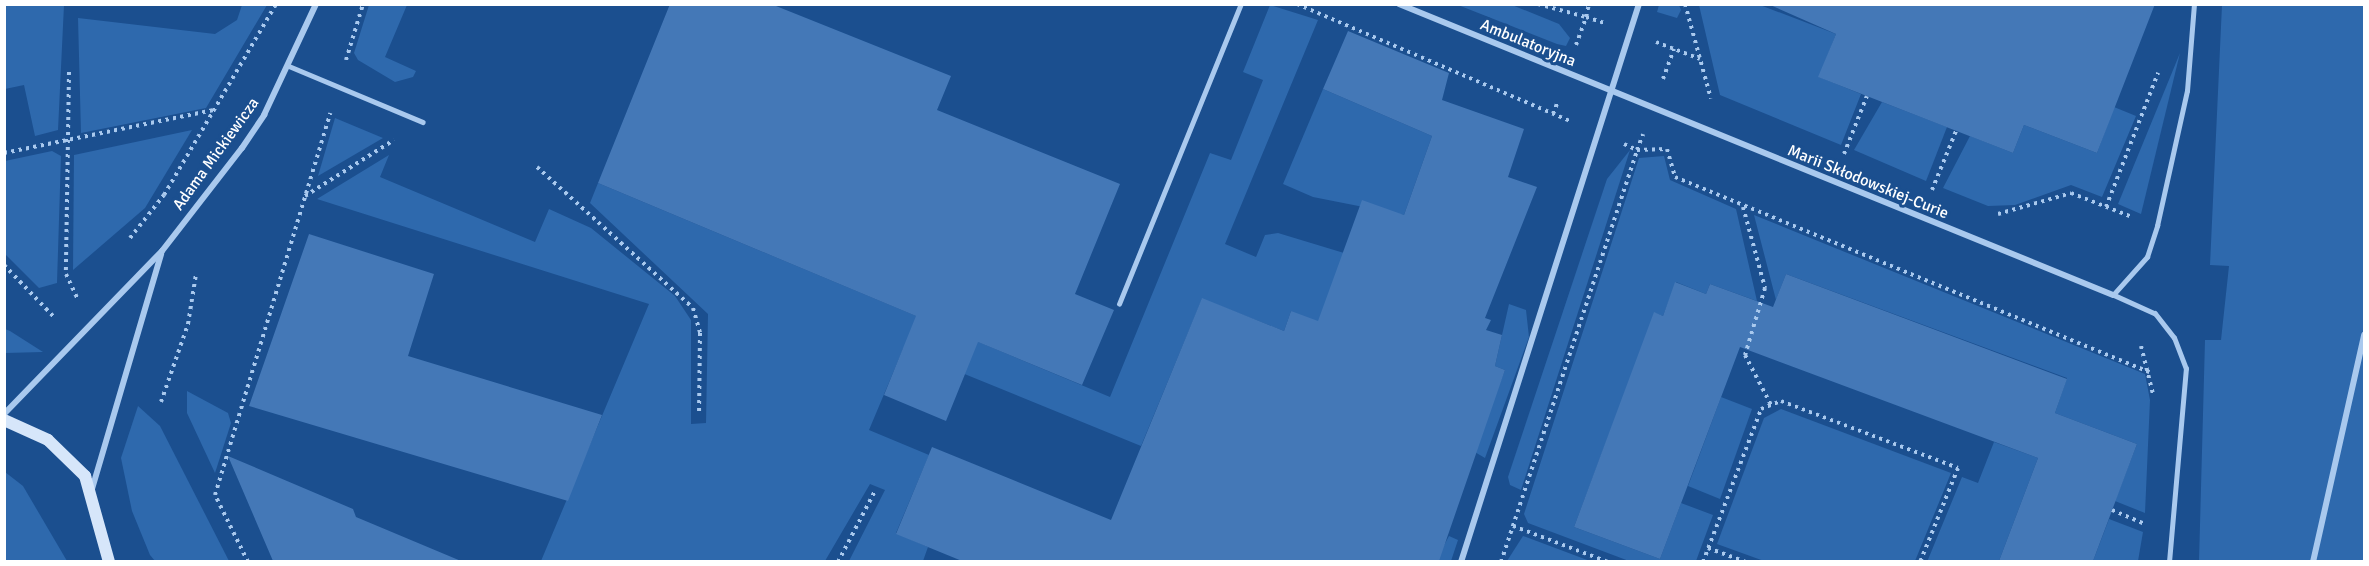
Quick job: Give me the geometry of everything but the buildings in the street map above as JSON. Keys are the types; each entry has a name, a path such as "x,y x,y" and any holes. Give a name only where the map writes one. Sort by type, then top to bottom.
{"main road":[{"path":"4,420 48,440 92,490 110,561"}],"street":[{"name":"Adama Mickiewicza","path":"4,414 162,251 242,148 289,66 316,4"},
{"name":"Ambulatoryjna","path":"1399,4 1613,93"},
{"path":"1461,561 1613,93 1639,4"},
{"name":"Marii Skłodowskiej-Curie","path":"1613,93 2113,295"},
{"name":"Adama Mickiewicza","path":"92,490 162,251"},
{"path":"2313,561 2364,335"}],"lane":[{"path":"1119,304 1241,4"},
{"path":"2169,561 2186,369 2174,338 2155,314 2113,295 2146,257 2157,226 2187,92 2194,4"},
{"path":"289,66 337,89 423,122"}],"path":[{"path":"128,241 165,195 276,4"},
{"path":"248,561 215,495 363,4"},
{"path":"1538,4 1586,16 1589,4"},
{"path":"1685,4 1712,102 1723,106"},
{"path":"2106,207 2161,66"},
{"path":"69,72 66,274 77,299"},
{"path":"1844,155 1867,96"},
{"path":"4,153 215,110"},
{"path":"304,196 423,122"},
{"path":"1932,191 1956,131"},
{"path":"1501,561 1637,150 1667,149 1675,177 1743,207 2149,372"},
{"path":"1833,151 1855,160"},
{"path":"537,167 693,308 700,333 699,415"},
{"path":"1921,187 1942,195"},
{"path":"1990,215 2071,193 2157,226"},
{"path":"1743,207 1765,288 1745,355 1771,405"},
{"path":"4,265 56,319"},
{"path":"161,402 188,324 196,274"},
{"path":"2128,302 2149,372 2155,405"},
{"path":"1703,561 1761,409 1781,401 1958,468 1920,561"},
{"path":"838,561 875,490"},
{"path":"2112,510 2151,526"},
{"path":"2150,535 2152,515"},
{"path":"1513,526 1608,561"},
{"path":"1708,548 1746,561"}],"shaded area":[{"path":"4,5 64,5 58,130 35,136 24,85 5,89"},
{"path":"242,5 267,5 206,108 81,133 78,18 215,34 237,20"},
{"path":"369,5 407,5 385,57 416,71 413,77 395,82 358,60 354,53"},
{"path":"1270,5 1318,20 1225,244 1256,257 1265,235 1278,233 1344,253 1357,360 1291,311 1284,331 1202,299 1141,446 903,349 869,430 929,455 896,533 928,547 923,561 849,561 885,490 870,484 825,561 541,561 649,304 317,199 389,155 380,177 535,242 549,209 591,228 675,296 691,320 691,424 706,423 708,314 590,203 598,183 1110,397 1210,153 1231,160 1263,80 1243,72"},
{"path":"1458,5 1512,5 1559,24 1570,38 1566,46 1557,44"},
{"path":"1659,5 1679,5 1681,10 1677,18 1657,12"},
{"path":"1699,5 1760,5 1836,34 1819,77 1861,94 1841,145 1720,95"},
{"path":"2222,5 2364,5 2364,561 2199,562 2205,340 2221,340 2229,266 2210,265"},
{"path":"2180,53 2141,214 2118,204"},
{"path":"1323,89 1432,136 1404,215 1313,197 1283,184"},
{"path":"1882,102 1947,127 1926,181 1854,150"},
{"path":"2114,107 2136,116 2102,197 2071,185 2015,205 1988,206 1943,188 1970,136 2013,153 2024,125 2097,153"},
{"path":"335,118 383,138 318,176"},
{"path":"192,130 145,208 73,270 74,155"},
{"path":"1630,150 1521,490 1510,485 1508,477 1607,179"},
{"path":"52,151 61,156 57,283 39,288 5,254 5,161"},
{"path":"1664,156 1670,180 1736,209 1757,301 1710,284 1706,294 1676,282 1663,316 1655,313 1574,527 1660,559 1681,503 1713,515 1696,561 1629,561 1528,523 1524,514 1639,158"},
{"path":"1754,215 2145,374 2150,400 2145,513 2115,501 2137,444 2055,413 2067,378 1786,274 1776,300"},
{"path":"1509,304 1526,310 1529,337 1485,458 1473,451 1505,370 1495,366"},
{"path":"5,329 10,331 43,352 5,353"},
{"path":"187,391 228,413 231,423 215,473 187,413"},
{"path":"1721,397 1752,409 1720,499 1688,486"},
{"path":"138,406 160,426 229,561 155,561 150,555 132,511 121,458"},
{"path":"1781,409 1951,473 1915,561 1764,561 1717,544 1764,418"},
{"path":"1994,442 2038,458 1999,561 1927,562 1962,477 1978,483"},
{"path":"5,472 23,486 67,561 5,561"},
{"path":"2109,519 2143,532 2138,561 2093,561"},
{"path":"1449,536 1458,540 1451,561 1435,562"},
{"path":"1523,536 1590,561 1507,561"}]}
